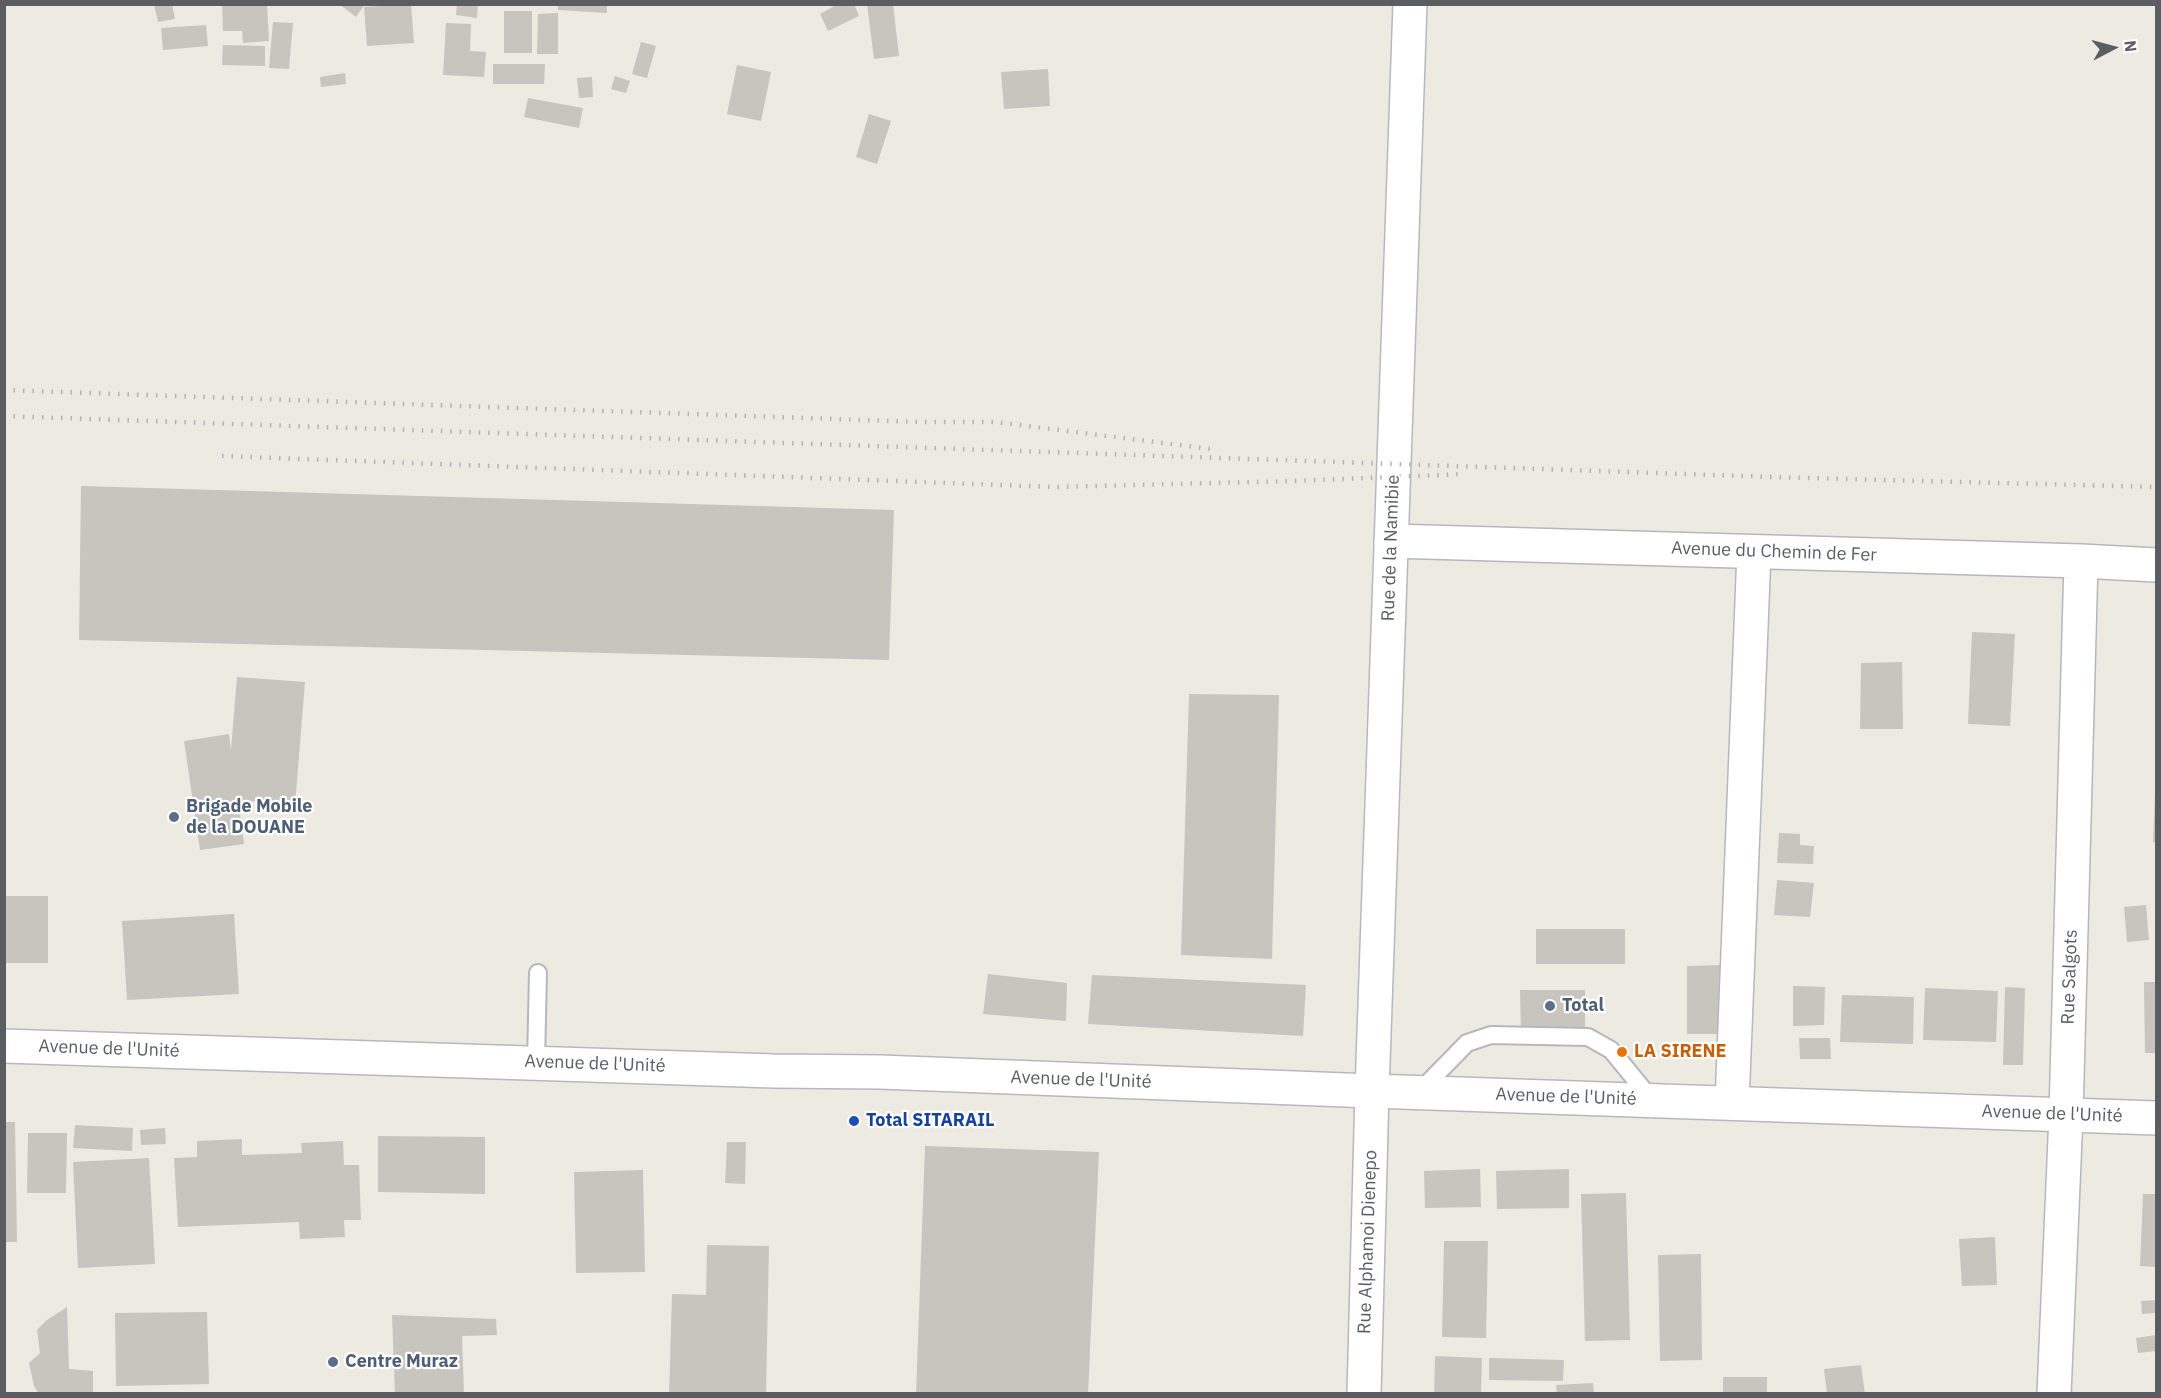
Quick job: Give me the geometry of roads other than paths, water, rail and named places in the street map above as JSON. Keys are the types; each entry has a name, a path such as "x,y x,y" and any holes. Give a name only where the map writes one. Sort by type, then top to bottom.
{"street":[{"name":"Rue de la Namibie","path":"1372,1091 1410,4"},
{"name":"Avenue du Chemin de Fer","path":"1391,540 2157,565"},
{"path":"1732,1103 1754,552"},
{"name":"Rue Salgots","path":"2054,1394 2066,1115 2081,561"},
{"name":"Avenue de l'Unité","path":"4,1046 880,1072 2157,1118"},
{"name":"Rue Alphamoi Dienepo","path":"1364,1394 1372,1091"}],"lane":[{"path":"536,1062 538,972"},
{"path":"1419,1093 1467,1043 1491,1035 1588,1037 1611,1050 1652,1100"}],"railway":[{"path":"4,390 920,422 995,422 1211,449"},
{"path":"4,416 1772,477 2156,487"},
{"path":"222,456 1056,487 1465,474"}],"place":[{"name":"Brigade Mobile de la DOUANE","path":"174,817"},
{"name":"Total","path":"1550,1006"},
{"name":"LA SIRENE","path":"1622,1052"},
{"name":"Total SITARAIL","path":"854,1121"},
{"name":"Centre Muraz","path":"333,1362"}]}
